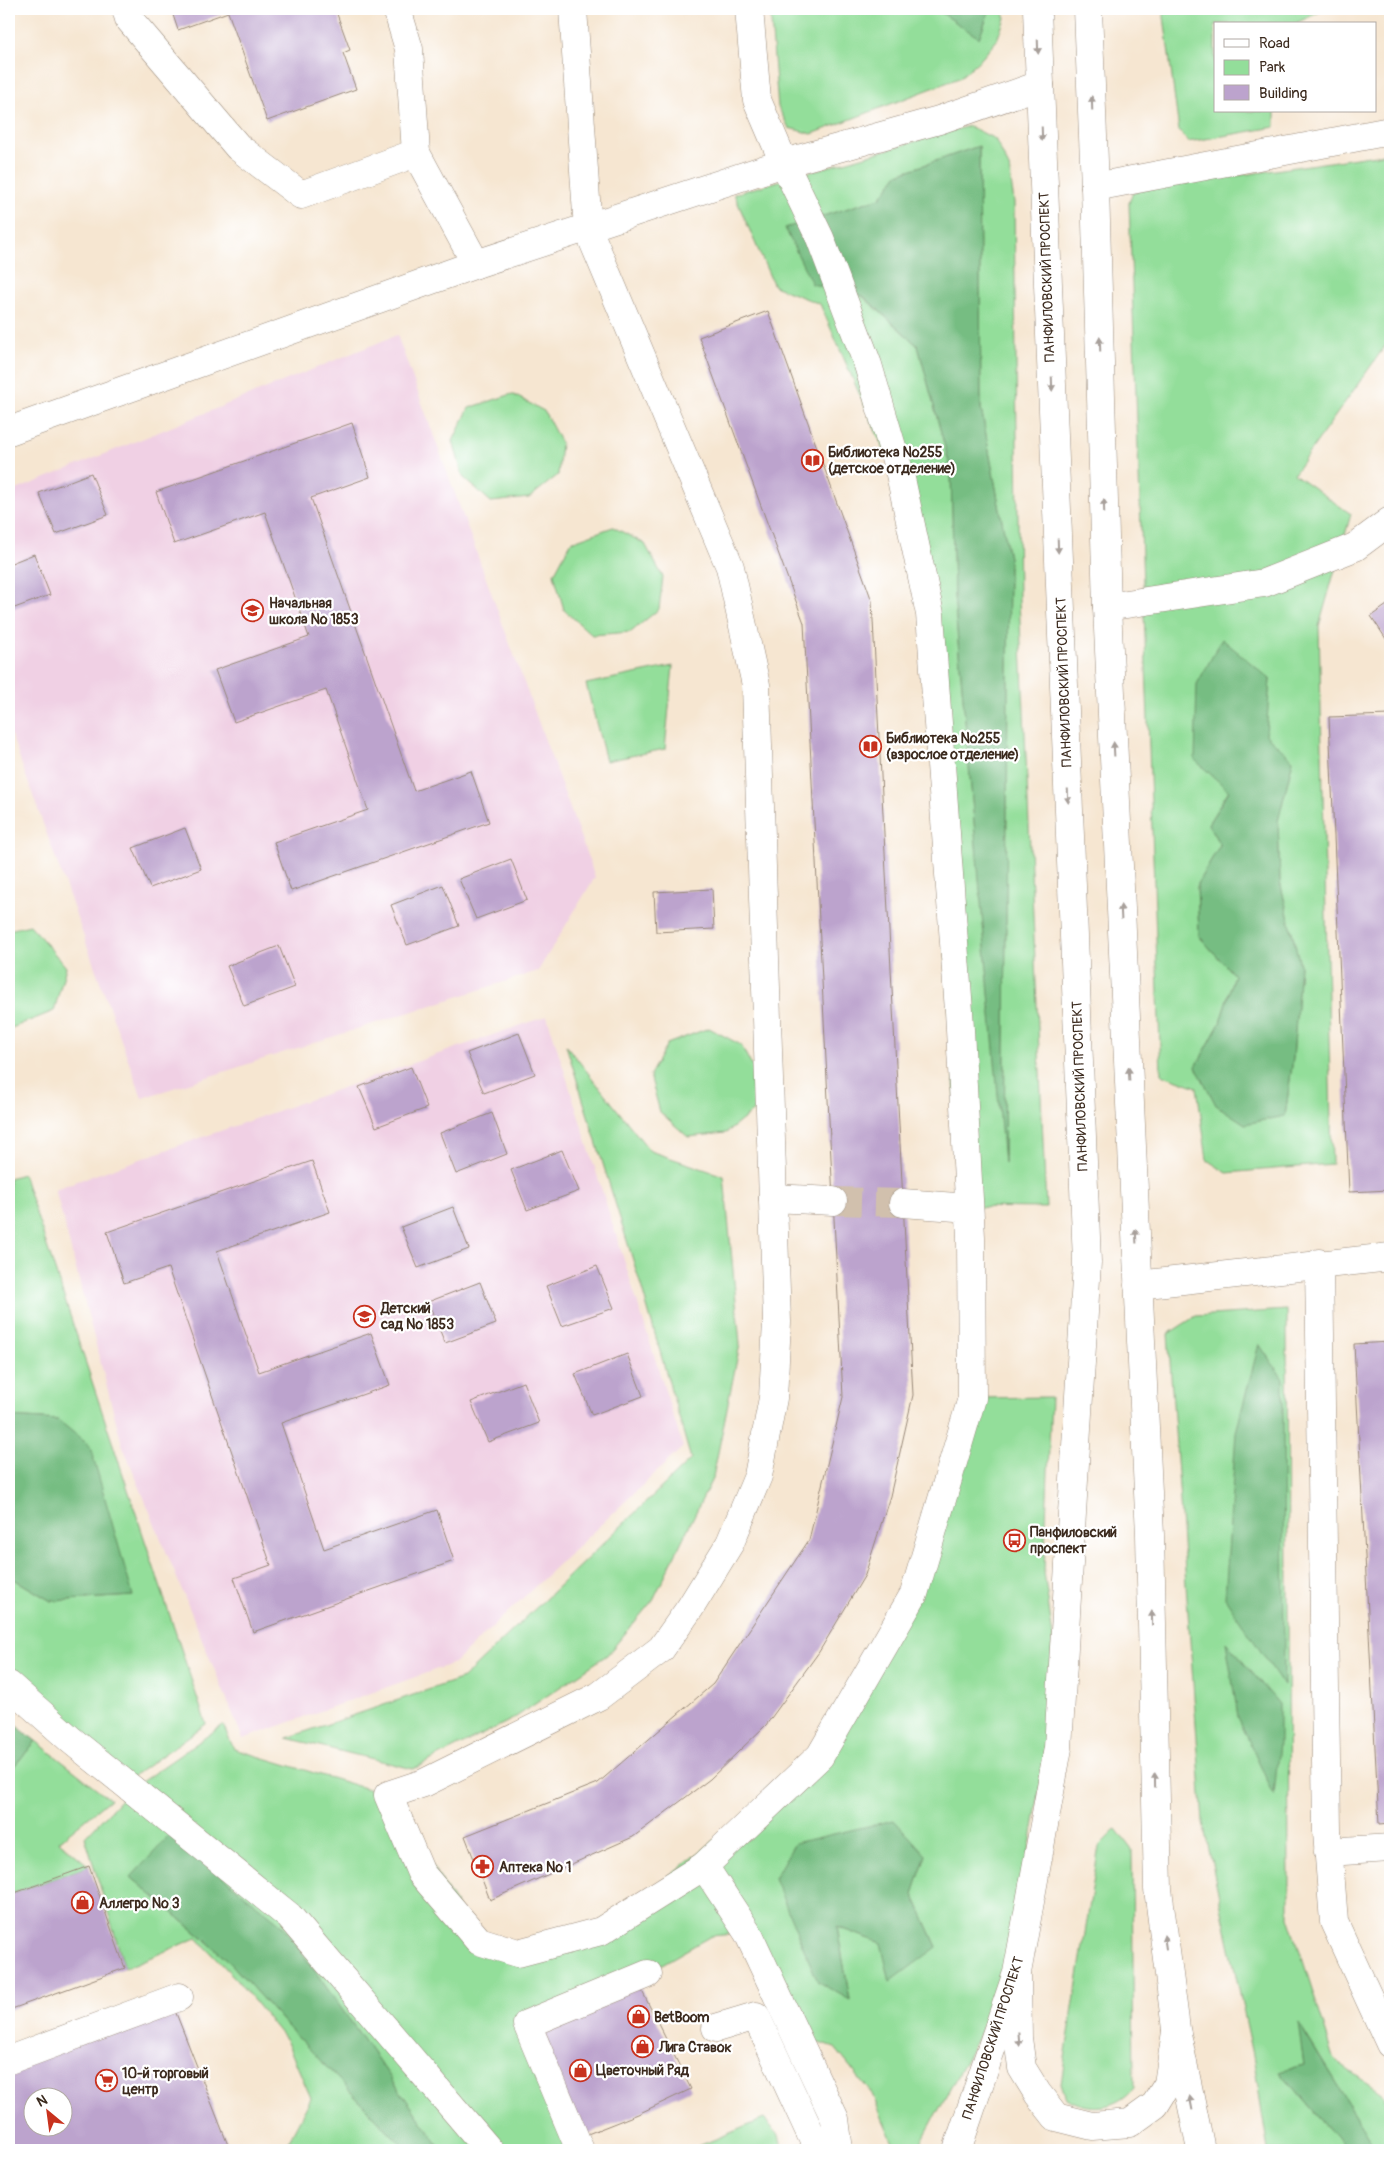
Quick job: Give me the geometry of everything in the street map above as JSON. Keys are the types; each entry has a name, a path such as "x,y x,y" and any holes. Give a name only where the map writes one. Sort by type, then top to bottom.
{"main road":[{"path":"126,9 129,19 238,147 301,195 416,153"},
{"path":"396,9 409,48 416,153 476,264"},
{"path":"573,9 588,229 730,567 756,685 777,1322 773,1398 758,1476 730,1543 690,1608 660,1649 599,1696 424,1783 388,1795 421,1873 479,1941 518,1954 601,1931 704,1866 820,1756 914,1594 972,1398 969,1208 959,1011 930,614 900,474 868,365 820,238 784,164 757,100 749,9"},
{"name":"ПАНФИЛОВСКИЙ ПРОСПЕКТ","path":"957,2150 1016,1973 1058,1748 1086,1262 1037,9"},
{"path":"1088,9 1107,608 1150,1535 1158,1889 1176,2029 1201,2150"},
{"path":"9,431 476,264 784,164 939,120 1040,86"},
{"path":"1095,187 1390,131"},
{"path":"1107,608 1264,583 1355,547 1390,521"},
{"path":"773,1198 833,1201"},
{"path":"903,1203 969,1208"},
{"path":"1138,1285 1390,1257"},
{"path":"1319,1264 1328,1852 1334,1922 1390,2044"},
{"path":"9,1685 71,1740 289,1916 489,2150"},
{"path":"1328,1852 1390,1848"},
{"path":"704,1866 748,1933 835,2120 839,2150"},
{"path":"1016,1973 1018,2038 1022,2068 1038,2094 1056,2117 1092,2126 1130,2123 1154,2105 1168,2084 1176,2029"},
{"path":"580,2150 527,2024 648,1974"},
{"path":"9,2060 179,1997"},
{"path":"716,2028 756,2016 813,2138 823,2150"}],"shaded area":[{"name":"Начальная школа № 1853","path":"397,335 595,877 538,971 142,1098 9,729 9,493"},
{"name":"Детский сад № 1853","path":"547,1016 683,1447 454,1663 243,1739 122,1444 55,1189"}],"green space":[{"path":"770,9 936,9 979,37 990,9 1004,9 1005,18 997,40 982,58 959,78 812,134 789,128 778,107"},
{"path":"936,9 990,9 979,38"},
{"path":"1163,9 1326,9 1298,22 1214,22 1214,112 1275,112 1275,127 1188,142 1179,131"},
{"path":"969,126 995,139 1009,167 1014,202 1019,599 1046,1208 962,1207 919,530 820,304 774,286 734,194","holes":["979,146 981,408 1009,558 1004,1156 954,596 951,470 918,346 786,228 880,198 898,174"]},
{"path":"979,146 981,408 1009,558 1004,1163 954,596 951,470 918,346 863,296 812,284 785,228 880,198 898,174"},
{"path":"1390,153 1390,339 1294,474 1351,514 1319,626 1332,1164 1227,1173 1207,1160 1197,1087 1161,1074 1129,203 1132,194 1141,190","holes":["1270,679 1265,735 1293,760 1278,821 1280,882 1300,965 1293,1058 1285,1116 1196,1067 1220,1023 1234,975 1199,936 1197,884 1220,845 1208,824 1229,790"]},
{"path":"512,394 544,411 561,443 558,475 529,498 491,502 463,477 453,441 469,408"},
{"path":"613,527 645,544 663,577 659,609 631,632 592,635 564,610 554,574 571,542"},
{"path":"1222,639 1270,679 1266,735 1293,760 1278,821 1280,882 1300,965 1293,1058 1285,1116 1245,1124 1216,1105 1196,1067 1220,1023 1234,975 1199,936 1197,884 1220,845 1208,824 1229,791 1195,760 1197,684"},
{"path":"673,666 665,749 606,761 586,684"},
{"path":"30,925 66,967 54,1011 9,1029 9,930"},
{"path":"709,1028 741,1045 758,1078 755,1110 726,1133 688,1137 660,1112 650,1075 667,1044"},
{"path":"566,1045 650,1151 724,1176 740,1344 713,1477 653,1600 607,1655 513,1719 413,1769 287,1738 463,1678 691,1459 642,1289"},
{"path":"23,1174 206,1724 129,1779 9,1670 9,1576 51,1601 133,1596 58,1420 9,1417 9,1318 12,1315 9,1300 9,1178"},
{"path":"1287,1310 1289,1917 1335,2061 1383,2094 1390,2109 1390,2150 1377,2150 1299,2023 1304,2065 1279,2071 1346,2150 1268,2150 1253,2055 1203,1822 1168,1334 1196,1316"},
{"path":"1259,1344 1283,1379 1284,1686 1225,1598 1236,1432"},
{"path":"1051,1397 1044,1572 1053,1637 1043,1770 1012,1950 977,2039 917,2150 880,2150 893,2143 872,2094 835,2048 796,2036 748,1933 711,1936 636,1979 580,2150 442,2150 282,1925 131,1877 226,1958 287,2026 400,2143 397,2150 284,2150 311,2098 286,2040 236,1979 197,1938 125,1968 85,1837 131,1789 223,1725 234,1749 388,1795 479,1941 518,1953 601,1931 820,1756 912,1593 972,1398","holes":["795,1843 926,1855 913,1894 937,1947 881,1943 837,1927 850,1999"]},
{"path":"9,1417 58,1420 90,1446 133,1596 51,1601 9,1576"},
{"path":"1226,1642 1279,1704 1279,1743 1274,1796 1238,1717"},
{"path":"9,1720 36,1741 9,1772"},
{"path":"36,1741 110,1799 59,1841 89,1866 9,1895 9,1772"},
{"path":"894,1820 926,1855 913,1894 937,1947 890,1982 881,1943 837,1927 850,2000 818,1982 774,1878 795,1843"},
{"path":"1116,1829 1132,1850 1134,2088 1127,2095 1111,2104 1093,2107 1066,2098 1061,2083 1099,1846"},
{"path":"170,1835 282,1925 442,2150 397,2150 400,2143 287,2026 226,1958 131,1877"},
{"path":"1298,2022 1377,2150 1346,2150 1279,2071 1304,2065"},
{"path":"764,2119 779,2135 783,2150 689,2150"}],"building":[{"path":"171,9 343,9 344,11 337,14 350,50 343,53 356,89 267,121 228,12 178,30"},
{"path":"768,311 872,601 913,1395 890,1496 865,1575 819,1652 766,1725 710,1779 633,1837 490,1900 465,1836 598,1783 713,1684 809,1540 843,1397 804,623 699,337"},
{"path":"352,423 370,477 311,498 414,791 471,771 489,822 291,891 274,842 368,810 326,690 234,722 215,670 309,637 265,512 174,544 156,492"},
{"path":"91,473 108,515 56,534 39,493"},
{"path":"34,554 50,595 9,610 9,564"},
{"path":"1390,603 1390,645 1371,616"},
{"path":"1390,715 1390,1190 1349,1192 1329,717"},
{"path":"185,828 201,869 150,888 133,848"},
{"path":"511,859 527,900 476,919 459,879"},
{"path":"443,885 459,926 407,945 391,905"},
{"path":"712,889 714,929 656,932 654,892"},
{"path":"279,946 295,987 244,1006 227,966"},
{"path":"519,1033 535,1074 484,1093 467,1053"},
{"path":"411,1067 427,1108 376,1127 359,1087"},
{"path":"492,1113 507,1154 456,1174 440,1133"},
{"path":"562,1150 579,1191 527,1210 511,1170"},
{"path":"312,1161 330,1212 217,1251 259,1372 371,1333 390,1385 281,1423 324,1549 437,1510 454,1561 253,1632 234,1578 271,1565 168,1268 124,1283 107,1232"},
{"path":"453,1207 469,1249 418,1268 401,1227"},
{"path":"597,1266 614,1308 562,1326 546,1286"},
{"path":"480,1282 496,1324 445,1343 428,1302"},
{"path":"1390,1342 1390,1824 1379,1825 1354,1344"},
{"path":"627,1354 643,1396 592,1415 575,1374"},
{"path":"523,1382 539,1423 488,1442 471,1402"},
{"path":"89,1866 125,1968 9,2010 9,1895"},
{"path":"636,1979 691,2089 638,2114 575,2139 527,2024"},
{"name":"10-й торговый центр","path":"174,2008 230,2150 9,2150 9,2065"}],"tunnel":[{"path":"833,1201 903,1203"}],"place":[{"name":"Библиотека №255 (детское отделение)","path":"812,460"},
{"name":"Начальная школа № 1853","path":"253,611"},
{"name":"Библиотека №255 (взрослое отделение)","path":"870,746"},
{"name":"Детский сад № 1853","path":"365,1316"},
{"name":"Панфиловский проспект","path":"1014,1540"},
{"name":"Аптека № 1","path":"483,1867"},
{"name":"Аллегро № 3","path":"83,1903"},
{"name":"BetBoom","path":"638,2017"},
{"name":"Лига Ставок","path":"643,2047"},
{"name":"Цветочный Ряд","path":"580,2070"},
{"name":"10-й торговый центр","path":"106,2081"}]}
